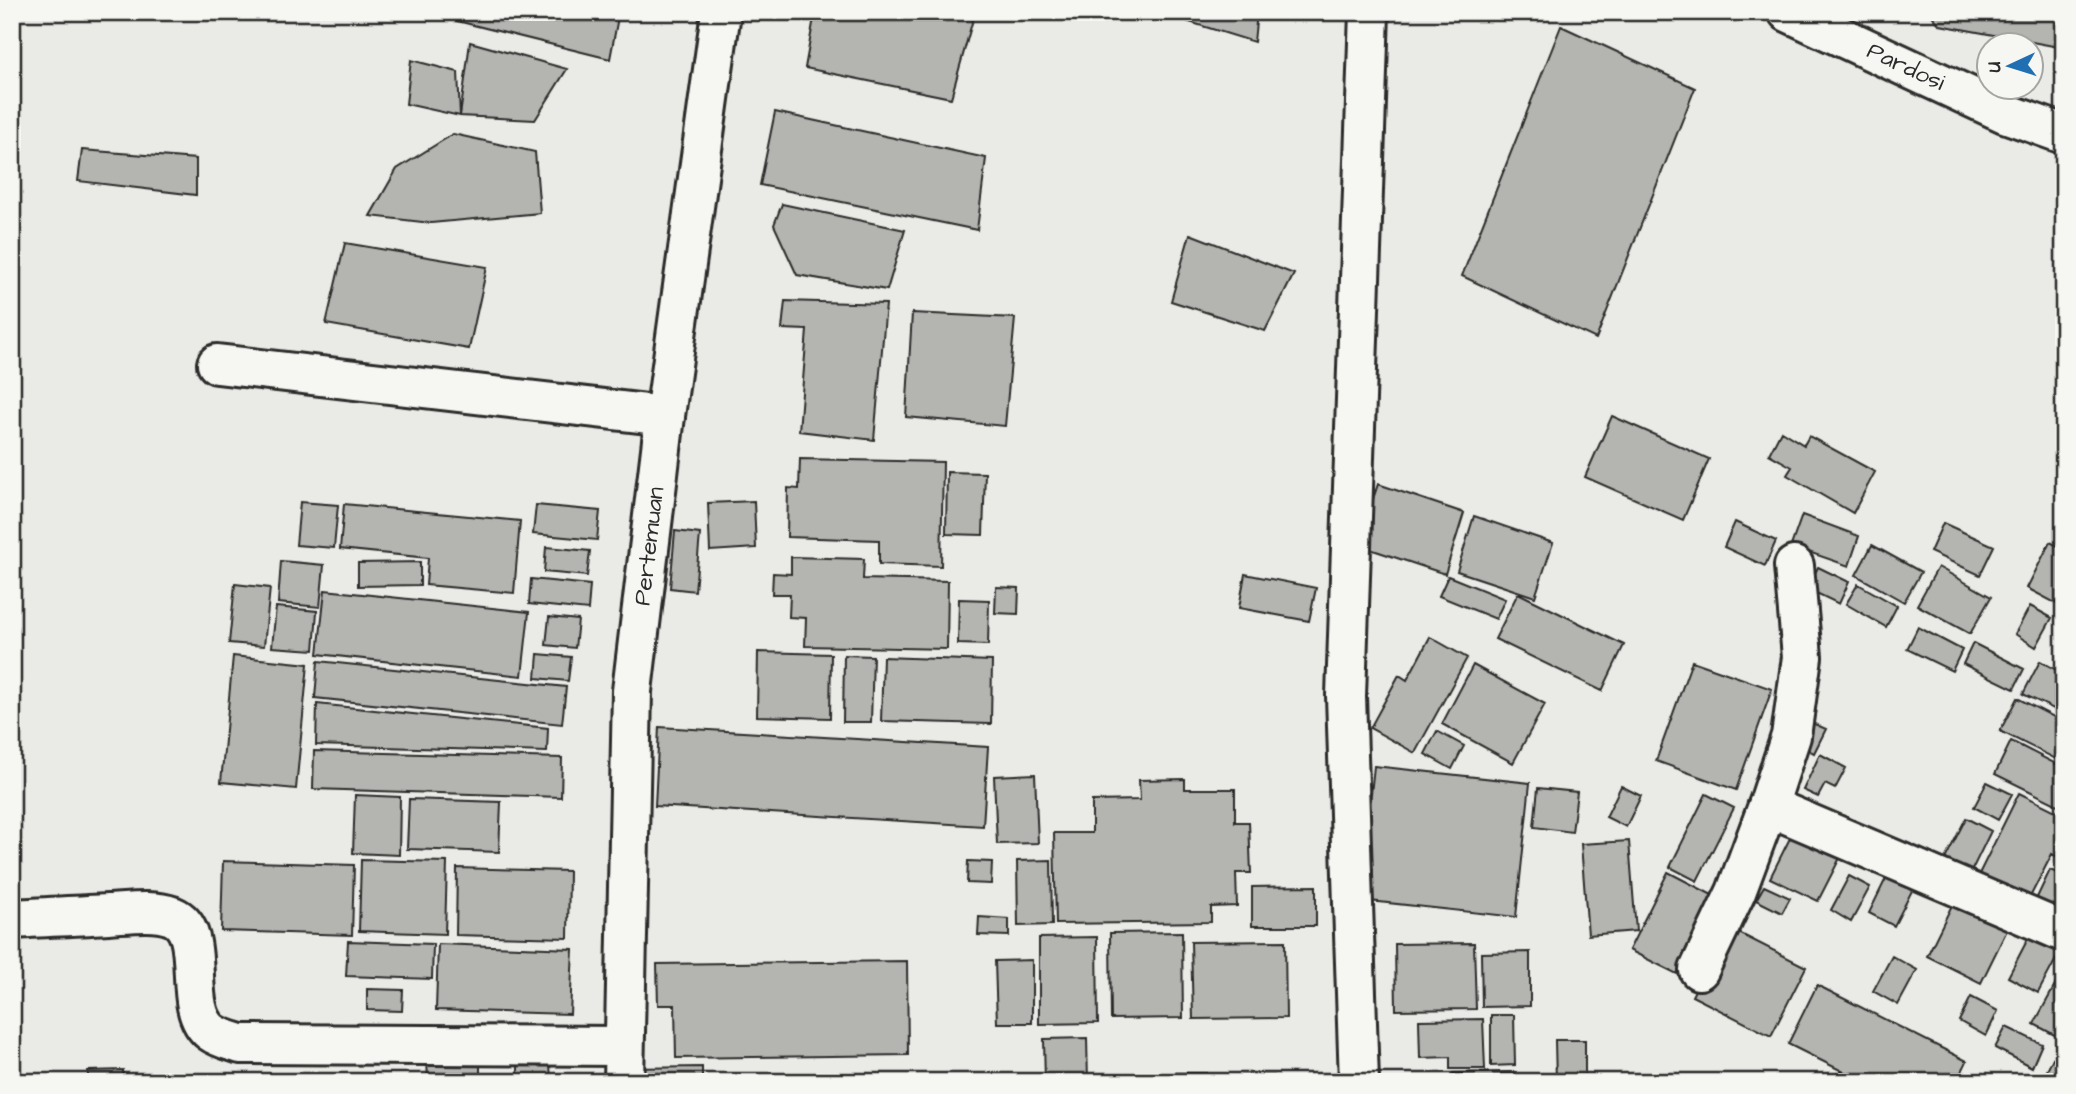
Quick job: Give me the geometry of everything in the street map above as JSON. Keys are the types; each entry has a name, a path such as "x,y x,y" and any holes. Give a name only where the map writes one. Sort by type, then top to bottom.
{"street":[{"name":"Pertemuan","path":"624,1064 632,691 665,416 721,12"},
{"path":"1359,1082 1346,696 1369,12"},
{"name":"Pardosi","path":"1788,12 2005,113 2064,134"},
{"path":"217,364 665,416"},
{"path":"1699,971 1736,892 1791,736 1802,657 1794,566"},
{"path":"1768,806 2064,932"},
{"path":"12,919 146,913 174,917 185,926 190,938 196,1007 204,1024 212,1033 241,1044 624,1064"}],"building":[{"path":"421,12 619,12 610,59"},
{"path":"815,12 975,12 951,98 805,68"},
{"path":"1157,12 1257,12 1254,42"},
{"path":"1929,12 2064,12 2064,48 2044,44 2044,32 1978,32 1940,25"},
{"path":"1561,26 1695,88 1596,339 1462,276"},
{"path":"470,42 567,69 535,120 460,116"},
{"path":"411,60 458,72 460,116 406,104"},
{"path":"775,112 986,158 977,230 760,185"},
{"path":"453,134 535,152 540,213 431,223 370,216 397,169"},
{"path":"82,150 196,159 196,195 78,181"},
{"path":"782,204 905,230 887,290 797,275 774,225"},
{"path":"1190,234 1294,274 1265,331 1171,301"},
{"path":"345,243 487,267 469,349 326,324"},
{"path":"785,301 886,304 874,440 799,431 807,330 782,329"},
{"path":"912,313 1015,318 1005,426 906,417"},
{"path":"1612,416 1709,459 1683,520 1585,477"},
{"path":"1781,431 1804,445 1809,436 1875,472 1853,513 1787,475 1792,467 1769,454"},
{"path":"800,459 943,462 941,566 879,564 879,540 787,537 788,488 799,489"},
{"path":"947,472 985,473 983,535 946,534"},
{"path":"1378,484 1464,513 1445,574 1358,545"},
{"path":"754,501 756,548 710,551 708,503"},
{"path":"300,502 338,505 334,548 296,545"},
{"path":"344,504 520,521 514,593 426,585 428,558 340,549"},
{"path":"536,505 600,511 597,540 533,534"},
{"path":"1802,515 1859,536 1849,566 1791,546"},
{"path":"1474,516 1553,543 1535,597 1457,571"},
{"path":"1735,522 1776,541 1765,566 1724,547"},
{"path":"1943,523 1994,546 1980,575 1930,552"},
{"path":"675,531 700,534 695,591 670,588"},
{"path":"2050,542 2064,549 2064,591 2057,604 2027,588"},
{"path":"1872,545 1921,572 1904,602 1856,575"},
{"path":"546,547 590,551 587,576 544,572"},
{"path":"791,557 864,559 863,579 948,581 947,649 805,646 806,618 789,617 790,594 772,594 773,573 791,574"},
{"path":"281,561 324,565 320,607 278,603"},
{"path":"420,562 420,585 358,586 358,563"},
{"path":"1818,567 1849,582 1839,604 1808,589"},
{"path":"1938,567 1991,597 1970,634 1917,605"},
{"path":"1245,574 1316,588 1309,621 1239,608"},
{"path":"1448,576 1505,599 1496,619 1439,596"},
{"path":"531,579 590,585 588,610 529,604"},
{"path":"235,584 270,588 264,646 229,643"},
{"path":"1858,584 1897,606 1886,627 1846,604"},
{"path":"996,587 1019,588 1018,614 995,613"},
{"path":"325,590 529,612 522,676 318,654"},
{"path":"1518,593 1624,645 1602,691 1495,639"},
{"path":"959,599 989,600 988,645 958,644"},
{"path":"2030,606 2052,618 2036,647 2015,634"},
{"path":"276,607 317,611 314,650 272,647"},
{"path":"549,617 578,620 575,648 546,645"},
{"path":"1918,627 1962,650 1952,671 1907,649"},
{"path":"1430,637 1467,658 1415,753 1370,728 1399,675 1407,680"},
{"path":"1973,643 2024,669 2014,689 1963,664"},
{"path":"758,652 831,654 830,718 757,716"},
{"path":"538,654 571,657 568,681 536,678"},
{"path":"844,655 873,656 871,722 843,722"},
{"path":"233,656 308,664 296,789 221,782"},
{"path":"883,657 992,661 991,724 881,721"},
{"path":"318,661 566,687 562,724 315,698"},
{"path":"1692,661 1772,689 1736,790 1656,761"},
{"path":"2040,661 2064,674 2064,714 2023,694"},
{"path":"1473,665 1545,704 1513,763 1442,724"},
{"path":"2017,698 2064,722 2064,763 2000,731"},
{"path":"317,704 548,728 547,752 316,745"},
{"path":"1810,722 1826,729 1814,753 1800,745"},
{"path":"659,727 988,747 983,826 655,806"},
{"path":"1437,731 1464,746 1452,769 1425,754"},
{"path":"2011,741 2064,768 2064,808 1995,774"},
{"path":"314,751 562,758 561,797 313,789"},
{"path":"1820,754 1846,768 1835,789 1825,784 1818,797 1803,790"},
{"path":"1374,766 1530,783 1516,917 1370,901 1373,870 1363,869"},
{"path":"1035,774 1038,843 997,844 994,776"},
{"path":"1185,779 1185,789 1235,789 1235,822 1249,822 1251,873 1236,873 1237,906 1211,907 1211,922 1056,924 1054,833 1092,833 1092,801 1140,800 1139,780"},
{"path":"1987,782 2012,794 1998,820 1974,807"},
{"path":"1621,786 1641,796 1626,827 1606,817"},
{"path":"1538,788 1577,792 1572,832 1534,827"},
{"path":"2019,793 2064,815 2064,854 2061,859 2052,854 2027,903 1977,878"},
{"path":"1706,794 1734,808 1697,881 1670,867"},
{"path":"355,795 400,797 399,855 353,853"},
{"path":"409,799 501,802 499,852 407,849"},
{"path":"1966,818 1991,831 1971,872 1945,859"},
{"path":"1795,828 1843,852 1818,901 1770,878"},
{"path":"1629,841 1636,931 1588,935 1581,844"},
{"path":"361,860 447,862 445,934 359,931"},
{"path":"1051,860 1052,925 1018,926 1017,861"},
{"path":"223,861 354,865 352,935 221,931"},
{"path":"968,861 992,862 991,884 967,883"},
{"path":"1892,866 1918,879 1894,926 1869,913"},
{"path":"457,868 569,871 568,938 456,935"},
{"path":"2050,870 2064,876 2064,891 2051,917 2032,908"},
{"path":"1668,872 1716,897 1677,974 1629,950"},
{"path":"1849,876 1870,887 1851,922 1831,910"},
{"path":"1316,886 1316,926 1252,926 1252,887"},
{"path":"1764,886 1790,898 1782,913 1756,900"},
{"path":"1954,901 2008,928 1981,983 1927,956"},
{"path":"979,917 1009,919 1009,936 978,935"},
{"path":"1727,927 1806,967 1771,1036 1692,996"},
{"path":"1182,932 1183,1018 1111,1019 1110,933"},
{"path":"2031,933 2061,950 2038,993 2008,977"},
{"path":"1097,937 1098,1023 1039,1024 1039,938"},
{"path":"348,941 433,944 432,979 346,976"},
{"path":"1285,941 1286,1018 1193,1019 1191,942"},
{"path":"1474,943 1476,1009 1396,1010 1395,944"},
{"path":"438,944 573,949 570,1014 436,1010"},
{"path":"1530,952 1530,1006 1482,1007 1481,953"},
{"path":"1892,956 1917,970 1898,1005 1873,991"},
{"path":"1032,960 1032,1023 997,1023 995,961"},
{"path":"907,961 908,1055 676,1058 675,1005 658,1005 657,964"},
{"path":"2064,969 2064,1040 2034,1024"},
{"path":"1817,985 1967,1061 1957,1082 1864,1082 1788,1044"},
{"path":"367,989 403,990 402,1011 367,1010"},
{"path":"1971,997 1998,1011 1986,1036 1959,1021"},
{"path":"1491,1015 1514,1015 1515,1065 1491,1066"},
{"path":"1483,1019 1485,1069 1450,1069 1450,1057 1420,1058 1419,1020"},
{"path":"2006,1027 2042,1044 2032,1067 1995,1048"},
{"path":"1087,1038 1088,1082 1045,1082 1044,1039"},
{"path":"1555,1040 1585,1040 1585,1082 1556,1082"},
{"path":"480,1056 480,1082 428,1082 427,1058"},
{"path":"2053,1058 2064,1064 2064,1082 2042,1081"},
{"path":"550,1063 551,1082 518,1082 518,1065"},
{"path":"702,1067 702,1082 628,1082 628,1068"},
{"path":"123,1070 123,1082 88,1082 88,1071"},
{"path":"1516,1072 1516,1082 1453,1082 1453,1073"},
{"path":"1173,1073 1206,1073 1206,1082 1173,1082"},
{"path":"1237,1076 1274,1076 1274,1082 1237,1082"},
{"path":"764,1077 764,1082 733,1082 733,1078"}]}
